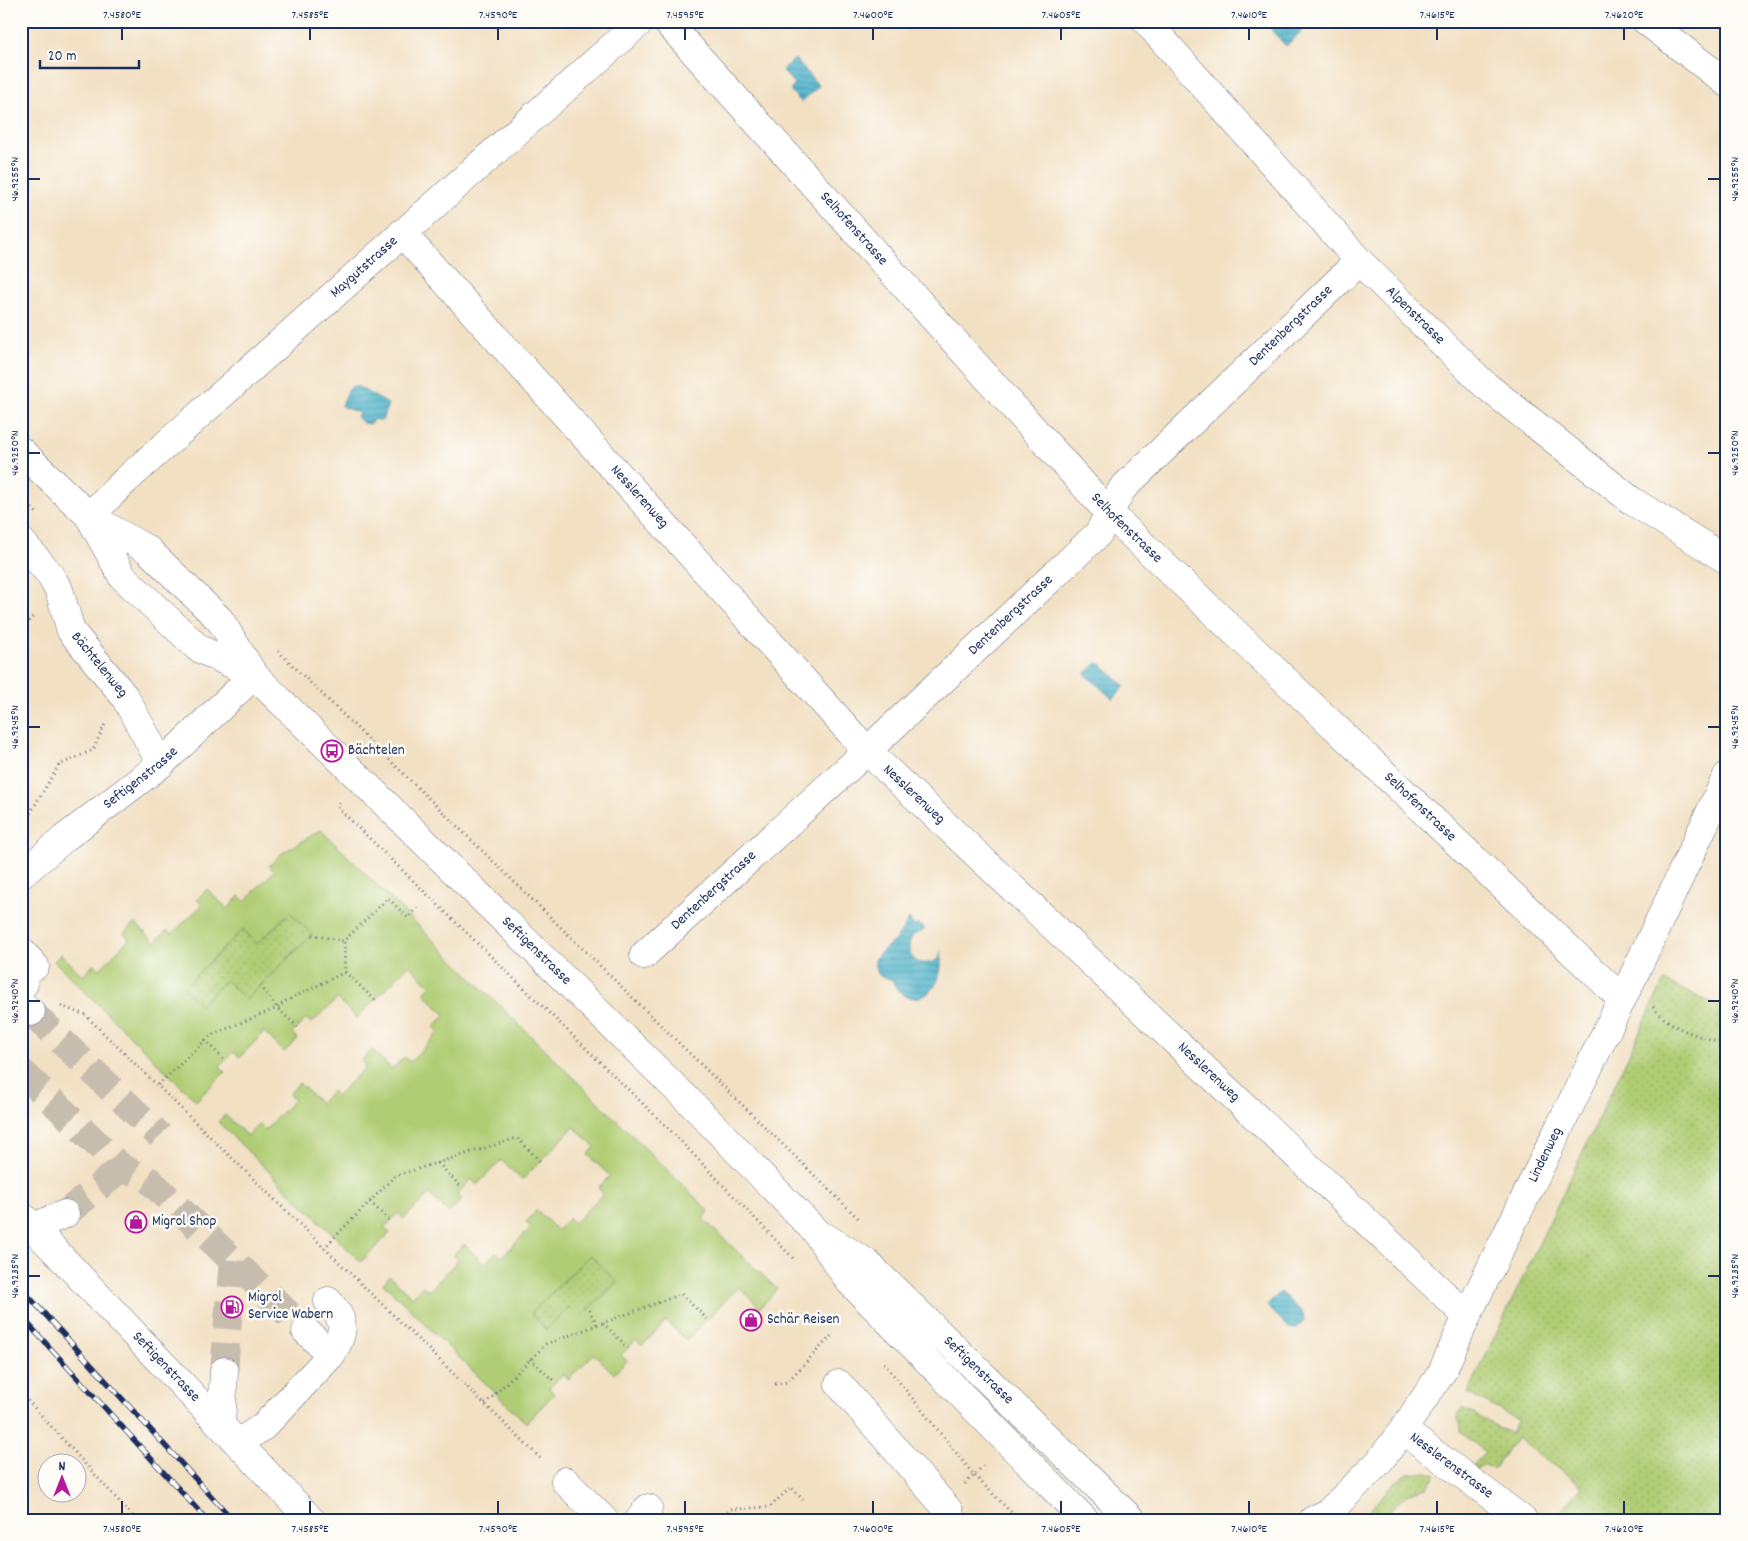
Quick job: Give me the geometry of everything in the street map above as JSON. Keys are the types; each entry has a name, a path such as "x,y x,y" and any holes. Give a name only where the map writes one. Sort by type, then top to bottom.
{"street":[{"name":"Maygutstrasse","path":"89,516 126,480 642,21"},
{"name":"Selhofenstrasse","path":"666,21 1110,514 1627,989"},
{"name":"Alpenstrasse","path":"1146,21 1359,261 1485,385 1632,501 1727,560"},
{"path":"1646,21 1727,83"},
{"name":"Nesslerenweg","path":"402,233 867,752 1467,1316"},
{"name":"Dentenbergstrasse","path":"644,955 867,752 1098,534 1122,489 1359,261"},
{"name":"Seftigenstrasse","path":"21,451 89,516 148,550 220,620 254,675 689,1101 816,1231 850,1282 1084,1520"},
{"name":"Seftigenstrasse","path":"89,516 122,576 198,648 254,675"},
{"name":"Bächtelenweg","path":"21,541 48,572 59,590 71,631 126,697 161,764"},
{"name":"Seftigenstrasse","path":"21,875 66,837 161,764 254,675"},
{"name":"Lindenweg","path":"1323,1517 1378,1463 1442,1372 1467,1316 1627,989 1727,776"},
{"path":"24,1218 65,1214"},
{"name":"Seftigenstrasse","path":"24,1218 311,1520"},
{"name":"Seftigenstrasse","path":"816,1231 867,1264 1132,1520"},
{"path":"224,1371 229,1434 264,1426 331,1355 338,1345 343,1327 342,1318 328,1301"},
{"path":"306,1332 331,1355"},
{"path":"839,1384 949,1511 951,1520"},
{"name":"Nesslerenstrasse","path":"1403,1430 1523,1520"},
{"path":"564,1481 604,1520"}],"path":[{"path":"271,645 862,1223"},
{"path":"21,825 26,820 59,765 93,750 108,717 126,697"},
{"path":"340,759 338,808 670,1130 799,1264"},
{"path":"375,1000 345,972 344,941 388,898 408,918 417,908"},
{"path":"312,935 344,941"},
{"path":"158,1085 211,1035 277,1008 286,1001 345,972"},
{"path":"26,983 36,995 85,1015 564,1481"},
{"path":"260,986 277,1008 298,1027"},
{"path":"1627,989 1669,1023 1688,1033 1727,1043"},
{"path":"206,1040 225,1061"},
{"path":"324,1248 395,1176 517,1138 540,1161"},
{"path":"438,1163 462,1188"},
{"path":"370,1202 390,1221"},
{"path":"484,1404 546,1344 681,1294 707,1319"},
{"path":"589,1310 597,1325"},
{"path":"603,1323 628,1348"},
{"path":"775,1384 787,1382 834,1333"},
{"path":"530,1359 555,1382"},
{"path":"882,1361 974,1475 1019,1520"},
{"path":"21,1393 136,1520"},
{"path":"963,1486 983,1466"},
{"path":"722,1520 731,1509 770,1507 791,1487 803,1500"}],"green space":[{"path":"321,830 709,1211 703,1219 777,1289 760,1308 739,1287 686,1340 666,1321 642,1346 636,1340 621,1355 627,1361 614,1374 594,1354 569,1379 563,1374 549,1388 554,1394 526,1423 383,1283 390,1276 412,1297 423,1286 429,1291 458,1260 453,1255 464,1244 484,1264 496,1252 502,1257 531,1227 526,1222 537,1210 557,1230 569,1218 574,1223 603,1194 598,1188 610,1176 588,1155 595,1147 574,1127 522,1180 501,1160 477,1185 471,1179 457,1194 462,1200 449,1213 429,1194 404,1219 398,1213 384,1228 390,1233 361,1262 218,1122 225,1115 247,1136 259,1124 265,1130 294,1100 289,1094 299,1083 320,1103 332,1091 337,1096 366,1066 361,1061 372,1050 392,1069 404,1057 410,1062 439,1032 434,1027 445,1015 424,993 430,986 409,965 357,1018 337,999 312,1023 306,1019 292,1033 298,1039 284,1052 264,1032 240,1057 234,1052 220,1066 225,1072 196,1101 54,961 61,954 83,976 94,964 100,969 129,939 124,933 135,923 155,942 167,930 172,934 202,905 197,899 207,889 228,909 239,896 245,901 274,871 269,866 281,854","holes":["290,912 312,935 246,1000 226,980 200,1005 183,988 243,929 257,944","590,1255 617,1282 580,1318 569,1307 546,1330 531,1313"]},
{"path":"290,912 312,935 246,1000 200,1005 183,988 243,929 257,944"},
{"path":"1664,981 1727,1010 1727,1520 1559,1520 1556,1517 1582,1487 1517,1438 1493,1469 1485,1465 1477,1469 1473,1466 1485,1452 1461,1432 1457,1415 1462,1408 1511,1434 1518,1420 1468,1393"},
{"path":"590,1255 617,1282 580,1318 547,1330 530,1313"},
{"path":"1426,1472 1436,1475 1427,1488 1408,1493 1381,1520 1360,1520 1394,1483 1408,1474"}],"water":[{"path":"1280,21 1312,21 1286,46 1271,30"},
{"path":"795,59 819,86 801,102 790,90 795,85 782,70"},
{"path":"355,385 388,404 382,421 374,419 370,424 363,423 357,417 359,413 341,406 349,389"},
{"path":"1098,662 1125,686 1113,699 1085,674"},
{"path":"909,919 914,926 919,924 925,929 913,935 910,942 910,955 914,959 918,962 931,962 939,959 941,951 939,978 930,992 918,998 905,996 896,987 893,980 880,976 875,964 878,955 896,939"},
{"path":"1280,1292 1303,1313 1304,1320 1296,1329 1289,1328 1267,1306"}],"tunnel":[{"path":"31,1012 160,1136"},
{"path":"21,1071 122,1168 150,1181 306,1331"},
{"path":"65,1214 122,1168"},
{"path":"224,1371 233,1260"}],"railway":[{"path":"21,1288 233,1520"},
{"path":"21,1316 207,1520"}],"place":[{"name":"Bächtelen","path":"332,751"},
{"name":"Migrol Shop","path":"136,1222"},
{"name":"Migrol Service Wabern","path":"232,1307"},
{"name":"Schär Reisen","path":"751,1320"}]}
